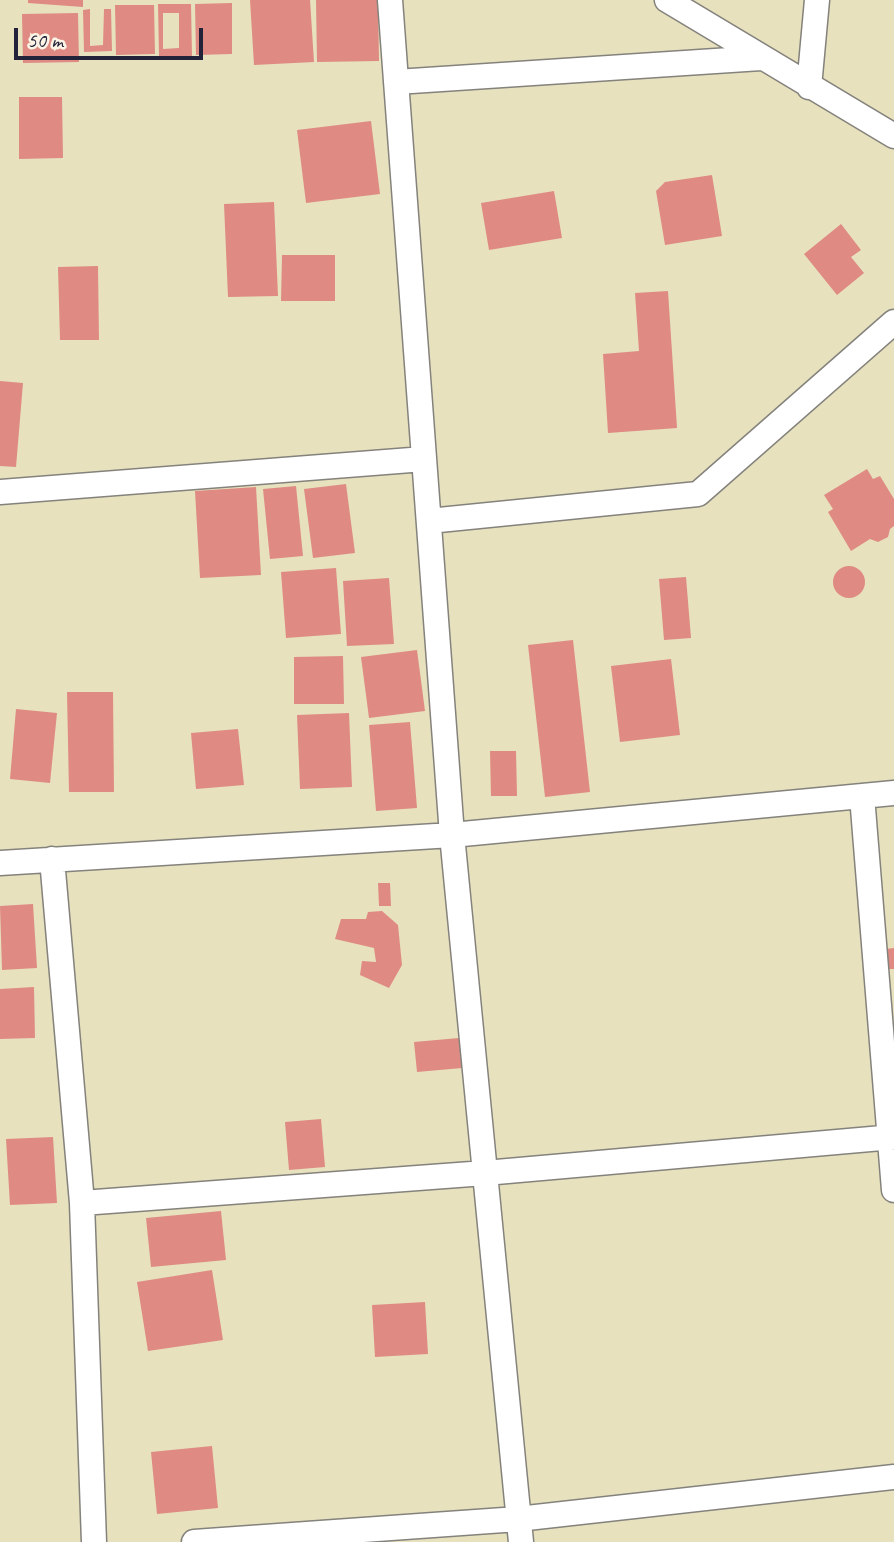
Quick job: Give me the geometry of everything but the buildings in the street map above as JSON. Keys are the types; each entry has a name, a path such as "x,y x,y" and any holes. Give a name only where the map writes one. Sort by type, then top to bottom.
{"street":[{"path":"390,0 452,835 520,1531"},
{"path":"667,0 894,136"},
{"path":"809,87 817,0"},
{"path":"396,82 761,58"},
{"path":"429,522 698,494 894,322"},
{"path":"0,492 424,459"},
{"path":"0,863 452,835 894,793"},
{"path":"862,796 892,1138 894,1190"},
{"path":"52,859 82,1203 94,1542"},
{"path":"82,1203 485,1173 892,1138"},
{"path":"194,1542 520,1531 894,1478"}]}
